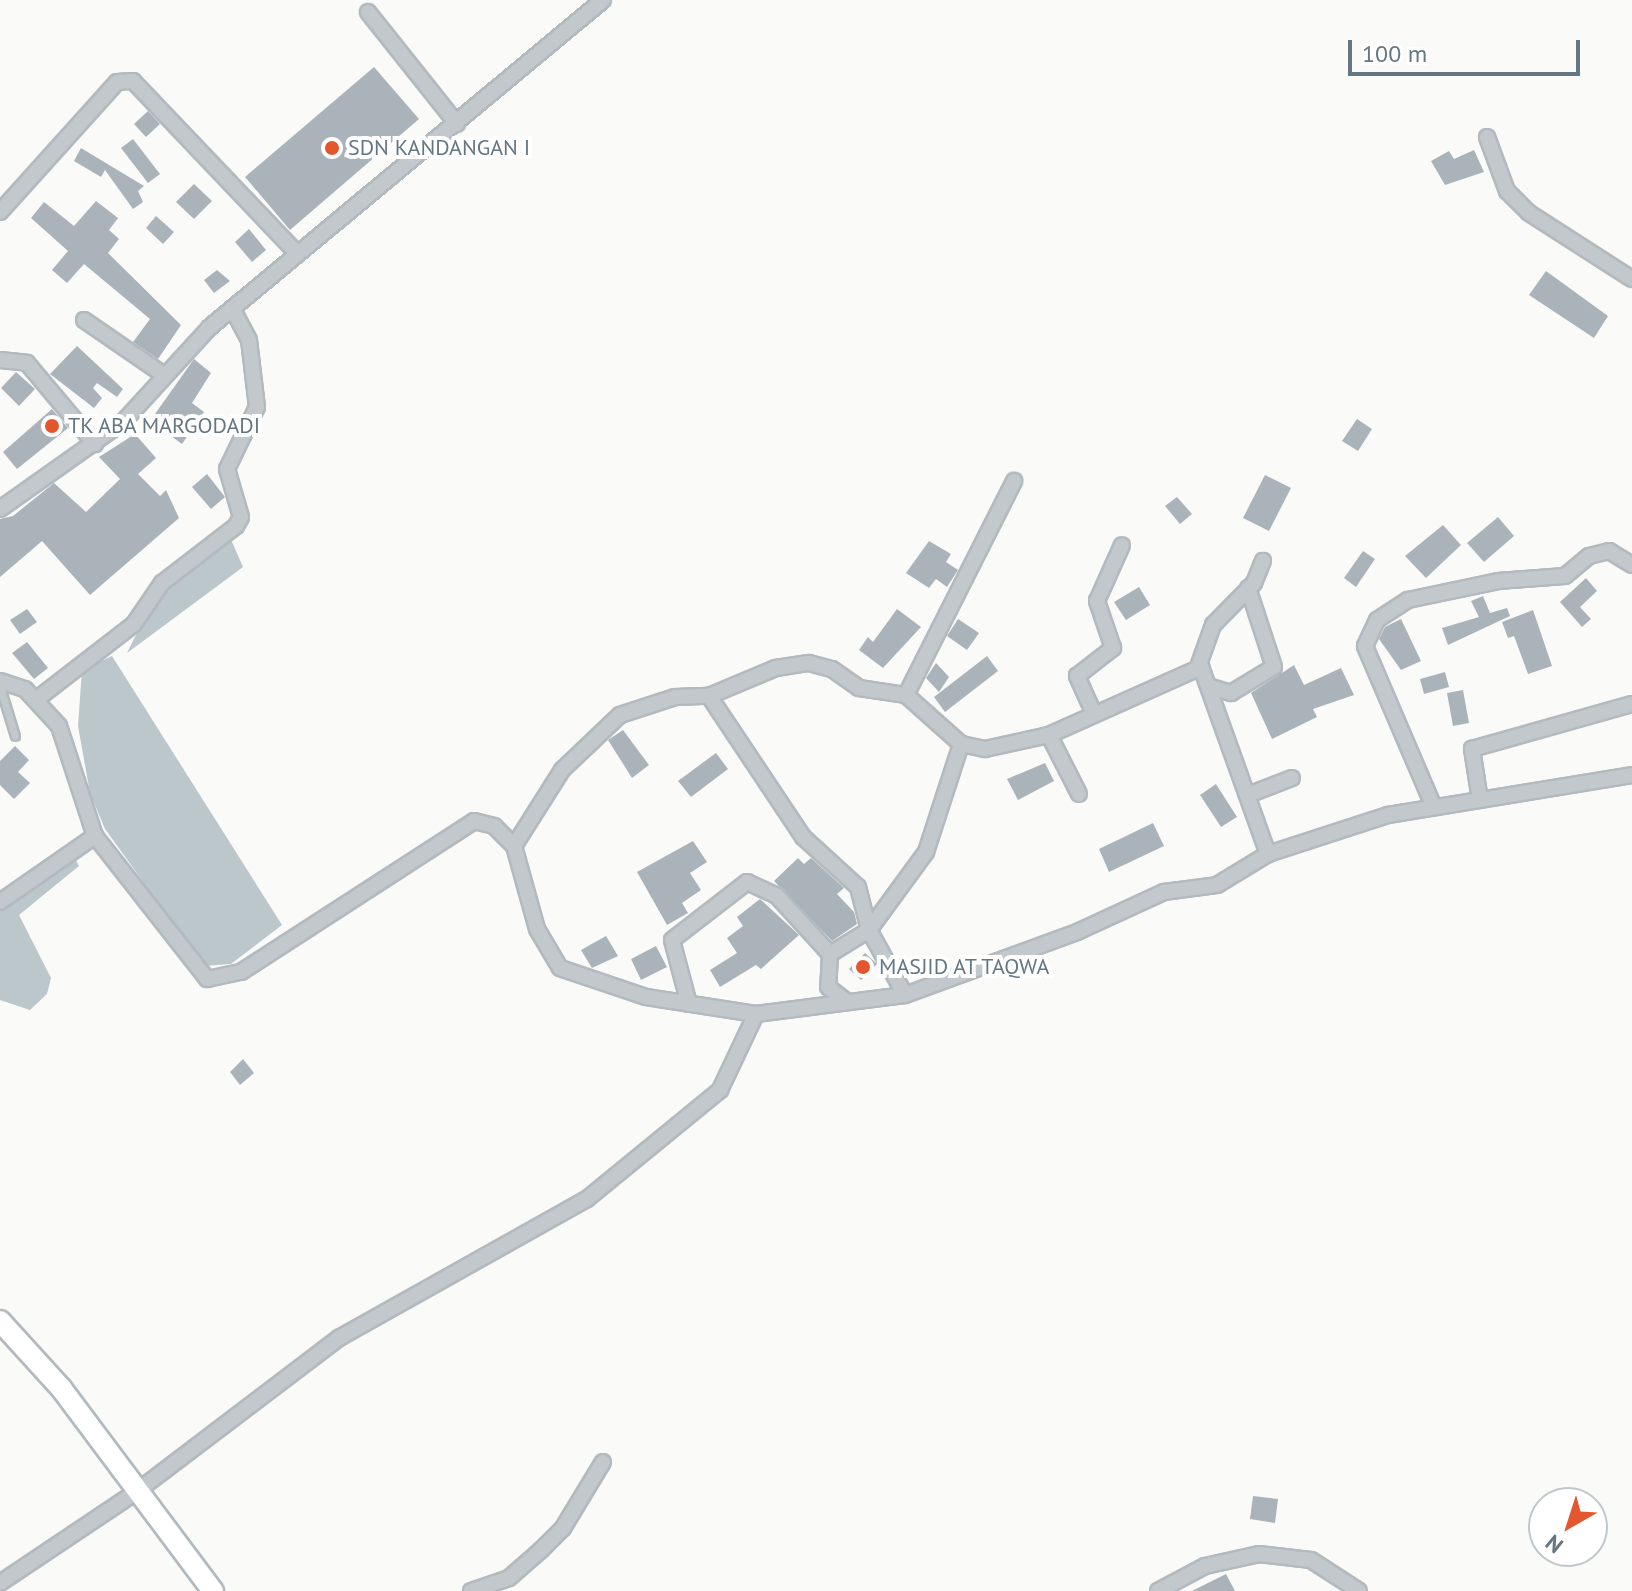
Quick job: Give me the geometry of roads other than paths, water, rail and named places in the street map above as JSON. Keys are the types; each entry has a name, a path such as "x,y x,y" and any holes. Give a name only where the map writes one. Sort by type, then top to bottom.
{"street":[{"path":"0,509 95,444 232,308 603,0"},
{"path":"368,12 457,124"},
{"path":"0,212 117,82 133,81 298,254"},
{"path":"1487,137 1507,191 1529,213 1632,279"},
{"path":"37,699 134,624 162,583 236,526 241,517 227,469 257,407 254,362 232,308"},
{"path":"84,320 164,375"},
{"path":"0,360 27,363 95,444"},
{"path":"906,695 1014,481"},
{"path":"1094,714 1077,676 1113,648 1097,601 1122,545"},
{"path":"1433,805 1365,646 1377,620 1408,600 1498,581 1565,576 1589,556 1609,551 1632,565"},
{"path":"514,846 562,770 620,715 675,697 709,696 776,668 809,663 832,669 859,688 906,695 961,744 985,749 1049,735 1198,667 1213,625 1248,588 1263,561"},
{"path":"1211,687 1231,693 1274,667 1248,588"},
{"path":"1198,667 1211,687 1268,854"},
{"path":"0,684 37,699 59,726 95,836 200,975 216,980 241,972 465,824 494,826 514,846 537,929 560,968 616,990 756,1014 905,995 1077,932 1164,892 1217,885 1268,854 1433,805 1632,775"},
{"path":"709,696 803,837 858,887 869,930 905,995"},
{"path":"1480,800 1469,761 1472,749 1632,704"},
{"path":"1049,735 1079,794"},
{"path":"830,954 869,930 926,852 961,744"},
{"path":"1248,795 1292,778"},
{"path":"0,902 95,836"},
{"path":"689,1004 672,940 747,882 777,896 830,954 828,987 847,1002"},
{"path":"0,1583 136,1492 339,1338 587,1199 720,1090 756,1014"},
{"path":"0,1321 61,1388 213,1591"},
{"path":"471,1591 509,1578 541,1550 563,1528 603,1462"},
{"path":"1158,1591 1205,1566 1259,1554 1311,1560 1359,1591"}],"lane":[{"path":"0,684 15,736"}],"place":[{"name":"SDN KANDANGAN I","path":"332,148"},
{"name":"TK ABA MARGODADI","path":"52,426"},
{"name":"MASJID AT TAQWA","path":"863,967"}]}
